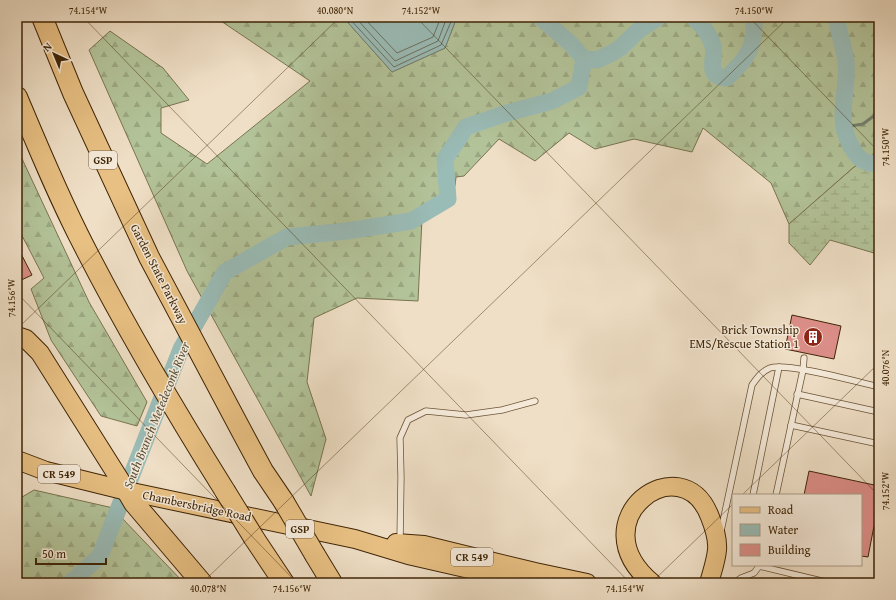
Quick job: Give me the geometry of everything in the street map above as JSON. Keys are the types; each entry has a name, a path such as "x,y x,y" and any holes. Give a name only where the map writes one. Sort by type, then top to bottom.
{"highway":[{"name":"Garden State Parkway","path":"42,17 98,149 171,300 263,471 284,502 332,583"},
{"path":"17,97 47,168 84,246 147,363 254,538 284,583"},
{"path":"133,496 202,583"}],"main road":[{"path":"17,336 26,339 40,353 111,467 133,496"},
{"name":"Chambersbridge Road","path":"17,460 46,470 102,485 133,496 355,539 408,555 531,583"},
{"path":"652,583 640,572 631,557 626,540 626,524 637,503 645,496 657,489 673,486 691,492 706,507 714,527 717,549 710,583"},
{"name":"Chambersbridge Road","path":"355,539 424,545 587,583"}],"lane":[{"path":"776,494 803,370 804,358"},
{"path":"753,494 779,367"},
{"path":"717,549 752,385 759,375 770,368 779,367 803,370 879,387"},
{"path":"797,394 879,412"},
{"path":"400,543 400,438 408,420 426,411 466,415 502,410 535,401"},
{"path":"791,425 879,444"},
{"path":"734,583 741,578 754,573 760,566 830,583"}],"green space":[{"path":"215,17 276,17 293,23 329,17 343,17 392,72 445,48 457,17 879,17 879,151 854,167 789,224 771,183 703,128 692,152 634,139 595,149 569,133 535,161 499,139 464,176 456,177 455,186 422,219 418,301 357,298 314,318 307,382 326,439 311,496 187,271 89,50 110,31 163,68 189,100 161,108 161,133 207,164 310,81"},
{"path":"17,148 89,302 147,402 137,426 101,416 51,340 31,289 44,278 17,226"},
{"path":"879,151 879,274 874,253 830,240 810,265 789,243 789,224 854,167"},
{"path":"34,490 122,510 120,516 184,583 17,583 17,500"}],"water":[{"path":"276,17 329,17 293,23"},
{"path":"343,17 457,17 445,48 392,72"}],"building":[{"path":"17,246 32,275 17,282"},
{"name":"Brick Township EMS/Rescue Station 1","path":"792,315 841,326 834,359 785,349"},
{"path":"809,471 879,486 879,498 875,518 879,519 879,527 874,526 868,557 862,556 862,494 804,494"}],"waterway":[{"path":"540,17 571,44 584,59"},
{"path":"584,59 597,60 612,53 620,48 640,29 659,17"},
{"path":"693,17 705,30 712,42 714,51 712,66 713,71 720,77 727,78 739,65 749,50 753,39 755,17"},
{"path":"836,17 846,62 843,108 845,130 849,142 856,154 861,159 869,163 879,162"},
{"name":"South Branch Metedeconk River","path":"70,583 100,556 181,349 225,272 287,237 347,231 411,221 448,199 445,159 466,127 507,113 552,101 579,87 584,59"},
{"path":"844,127 863,124 879,112"}],"place":[{"name":"Brick Township EMS/Rescue Station 1","path":"813,337"}]}
